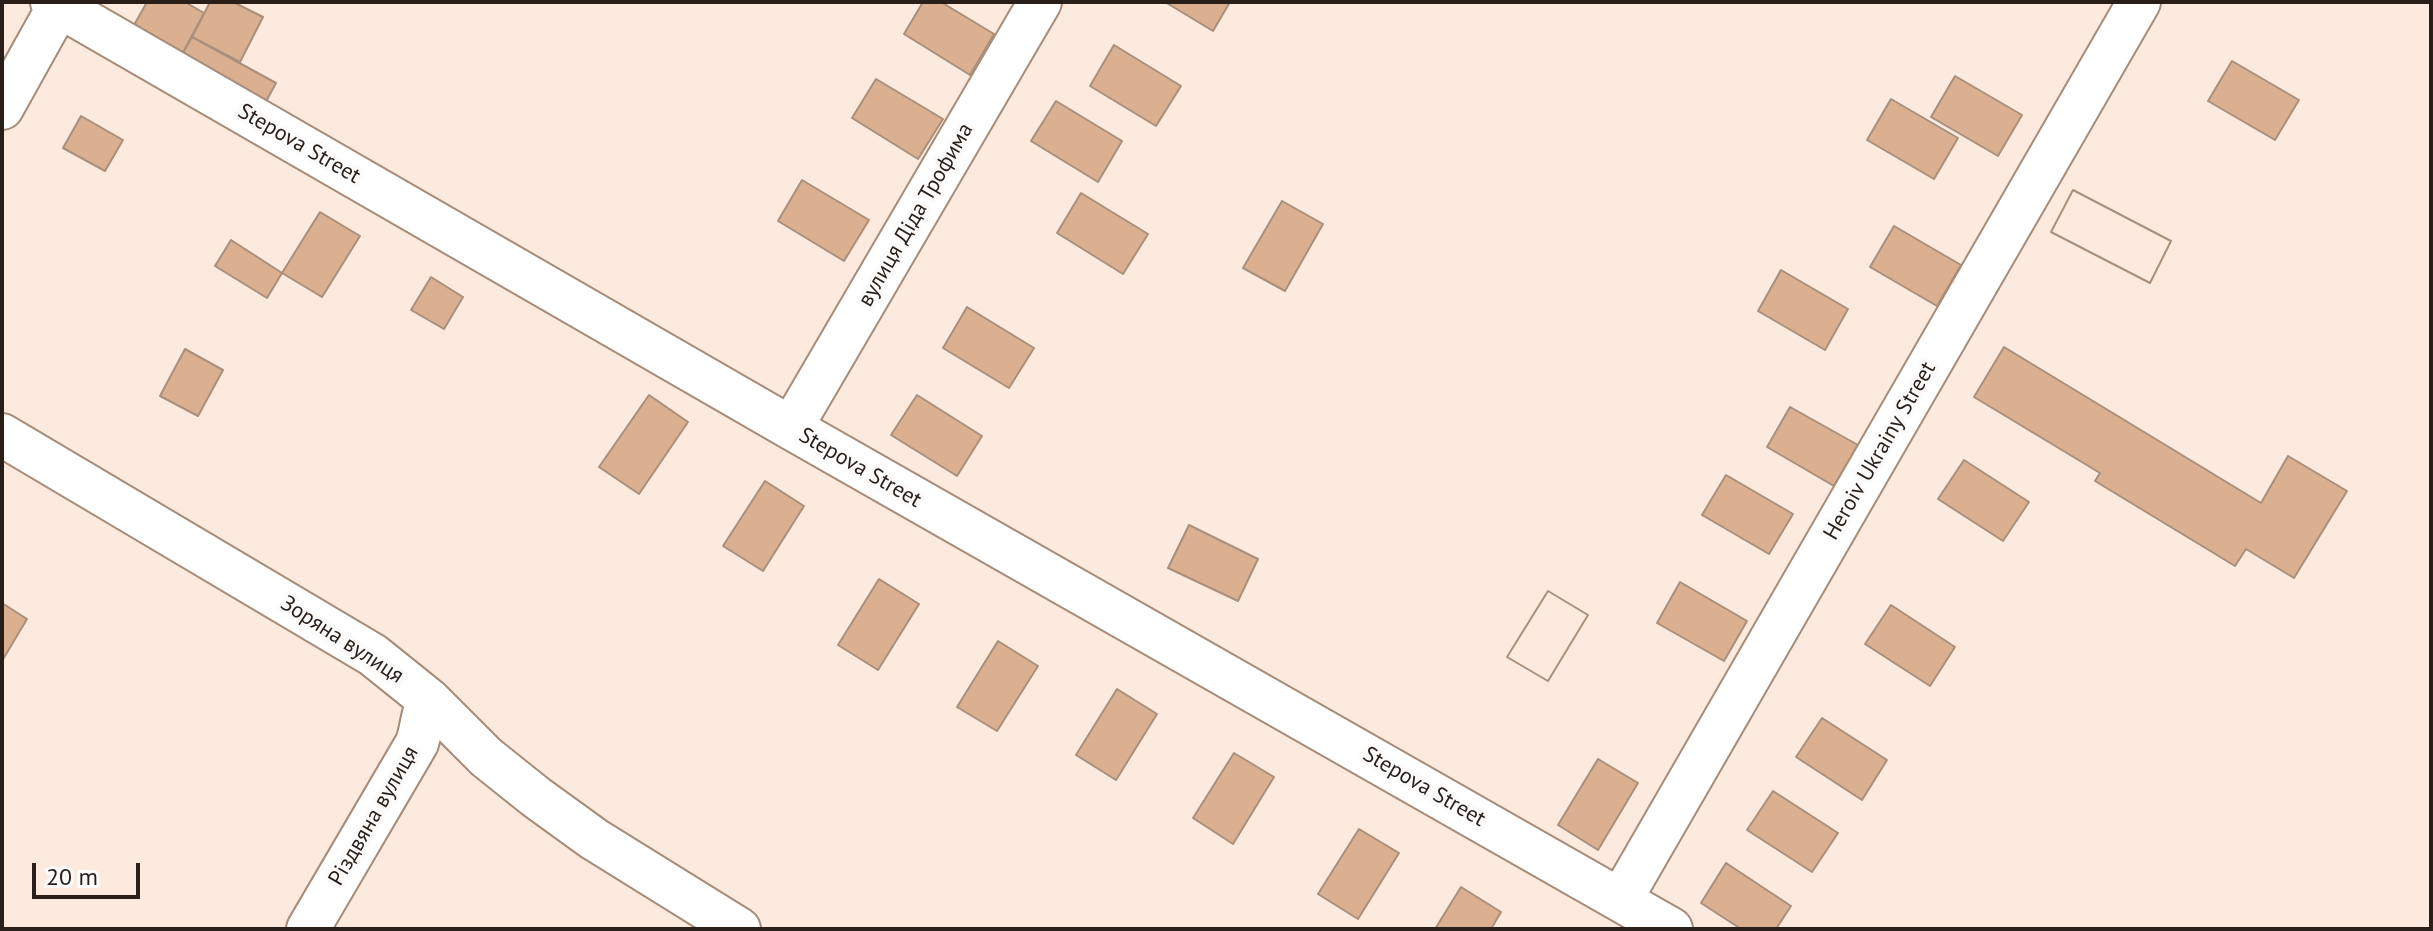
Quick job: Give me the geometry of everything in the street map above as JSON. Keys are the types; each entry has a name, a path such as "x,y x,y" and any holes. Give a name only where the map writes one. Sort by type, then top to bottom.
{"street":[{"name":"вулиця Діда Трофима","path":"791,428 1040,2"},
{"name":"Heroiv Ukrainy Street","path":"1621,899 2139,2"},
{"name":"Stepova Street","path":"57,3 791,428 1671,929"},
{"path":"2,108 57,3"},
{"name":"Зоряна вулиця","path":"2,435 373,655 429,700 486,757 536,797 594,839 739,929"},
{"name":"Різдвяна вулиця","path":"308,929 417,743 429,700"}],"building":[{"path":"147,2 185,2 204,13 178,62 129,34"},
{"path":"210,2 233,2 263,17 240,62 192,37"},
{"path":"923,2 941,2 994,34 970,75 904,34"},
{"path":"1165,2 1230,2 1213,31"},
{"path":"192,37 276,83 262,109 178,62"},
{"path":"1114,45 1181,86 1156,126 1090,86"},
{"path":"2232,61 2299,100 2275,140 2208,101"},
{"path":"1955,76 2022,115 1998,156 1931,117"},
{"path":"876,79 943,119 918,159 852,118"},
{"path":"1891,99 1958,138 1934,179 1867,140"},
{"path":"1056,101 1122,141 1098,182 1031,141"},
{"path":"81,116 123,140 105,171 63,148"},
{"path":"802,180 869,220 844,261 778,221"},
{"path":"2073,190 2171,241 2150,283 2051,232"},
{"path":"2073,190 2171,241 2150,283 2051,232"},
{"path":"1081,193 1148,234 1123,274 1057,233"},
{"path":"1282,201 1323,224 1285,291 1243,268"},
{"path":"320,212 360,236 322,297 282,273"},
{"path":"1894,226 1961,265 1937,306 1870,267"},
{"path":"231,240 282,273 267,298 215,266"},
{"path":"1781,270 1848,309 1825,350 1758,311"},
{"path":"431,277 463,297 444,329 411,310"},
{"path":"967,307 1034,348 1009,388 943,348"},
{"path":"2004,347 2261,503 2288,456 2347,491 2294,578 2246,549 2235,566 2095,481 2100,473 1974,397"},
{"path":"185,349 223,370 198,416 160,396"},
{"path":"649,395 688,422 639,494 599,467"},
{"path":"917,395 982,436 957,476 891,435"},
{"path":"1790,407 1858,445 1834,486 1767,447"},
{"path":"1964,460 2029,502 2003,541 1938,499"},
{"path":"1726,475 1793,514 1769,554 1702,515"},
{"path":"765,481 804,506 763,571 723,546"},
{"path":"1189,525 1258,559 1238,601 1168,568"},
{"path":"879,579 919,604 878,670 838,645"},
{"path":"1680,582 1747,621 1724,661 1657,623"},
{"path":"1548,591 1588,615 1548,681 1507,657"},
{"path":"1548,591 1588,615 1548,681 1507,657"},
{"path":"2,603 27,619 2,661"},
{"path":"1891,605 1955,647 1930,686 1865,644"},
{"path":"998,641 1038,666 997,731 957,707"},
{"path":"1117,689 1157,714 1116,780 1076,755"},
{"path":"1822,718 1887,760 1862,800 1796,757"},
{"path":"1234,753 1274,777 1233,844 1193,818"},
{"path":"1598,759 1638,783 1598,850 1558,825"},
{"path":"1773,791 1838,833 1812,872 1747,830"},
{"path":"1359,829 1399,853 1358,919 1318,894"},
{"path":"1726,863 1791,906 1776,929 1741,929 1701,903"},
{"path":"1461,887 1501,912 1491,929 1435,929"}]}
